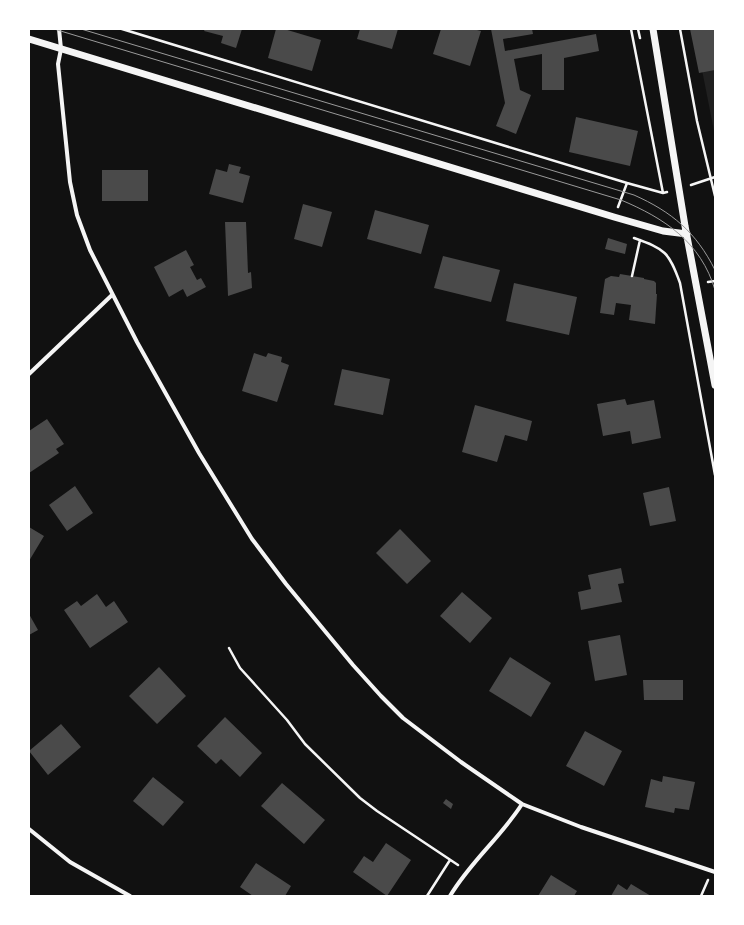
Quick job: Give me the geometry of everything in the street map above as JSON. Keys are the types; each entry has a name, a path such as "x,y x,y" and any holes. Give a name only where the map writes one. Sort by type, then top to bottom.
{"street":[{"path":"59,29 60,48 58,64 70,182 77,215 90,250 137,342 199,453 252,539 286,584 381,696 403,718 461,762 522,804 581,827 715,872"},
{"path":"653,29 687,234 715,385"},
{"path":"29,39 620,219 663,231 687,234"},
{"path":"29,374 112,295"},
{"path":"450,896 466,871 514,816 522,804"},
{"path":"29,829 70,862 130,896"}],"path":[{"path":"122,29 663,192 680,189 715,177"},
{"path":"631,29 663,192"},
{"path":"680,29 697,121 715,196"},
{"path":"712,179 715,182"},
{"path":"630,236 654,245 665,253 672,262 680,283 715,475"},
{"path":"632,276 640,240"},
{"path":"229,648 240,668 287,720 305,744 360,798 376,811 466,871"},
{"path":"427,896 450,860"}],"shaded area":[{"path":"694,29 715,29 715,136"}],"building":[{"path":"205,29 242,29 236,48 221,43 223,36 204,31"},
{"path":"276,29 284,29 321,40 312,71 268,58"},
{"path":"360,29 398,29 392,49 357,39"},
{"path":"441,29 473,29 481,31 470,66 433,54"},
{"path":"491,29 532,29 533,34 503,39 505,51 596,34 599,51 564,58 564,90 542,90 542,54 514,59 520,90 531,95 516,134 496,126 505,103"},
{"path":"690,29 715,29 715,70 699,73"},
{"path":"576,117 638,131 630,166 569,152"},
{"path":"229,164 241,167 239,173 250,176 243,203 209,194 216,169 227,172"},
{"path":"102,170 148,170 148,201 102,201"},
{"path":"303,204 332,212 322,247 294,239"},
{"path":"375,210 429,225 421,254 367,239"},
{"path":"225,222 246,222 248,273 251,272 252,288 228,296"},
{"path":"608,238 627,244 625,254 605,249"},
{"path":"186,250 194,265 190,267 197,280 201,278 206,287 187,297 183,289 169,297 154,267"},
{"path":"443,256 500,270 491,302 434,288"},
{"path":"620,274 644,278 656,283 657,294 655,324 629,320 631,305 616,303 614,315 600,313 605,279 611,276 619,277"},
{"path":"514,283 577,297 569,335 506,321"},
{"path":"254,353 266,357 268,353 282,357 281,362 289,365 277,402 242,391"},
{"path":"342,369 390,379 383,415 334,405"},
{"path":"625,399 627,405 654,400 661,438 632,444 630,431 603,436 597,404"},
{"path":"475,405 532,421 527,441 505,435 497,462 462,452"},
{"path":"47,419 64,444 56,449 59,453 29,473 29,431"},
{"path":"75,486 93,513 67,531 49,505"},
{"path":"669,487 676,521 650,526 643,493"},
{"path":"29,527 44,536 29,561"},
{"path":"400,529 431,561 407,584 376,553"},
{"path":"621,568 624,583 618,584 622,602 581,610 578,592 591,589 588,575"},
{"path":"462,592 492,618 470,643 440,616"},
{"path":"97,594 106,607 114,601 128,622 90,648 64,610 77,601 81,606"},
{"path":"29,614 38,630 29,635"},
{"path":"620,635 627,675 595,681 588,641"},
{"path":"510,657 551,683 531,717 489,691"},
{"path":"159,667 186,696 157,724 129,696"},
{"path":"643,680 683,680 683,700 644,700"},
{"path":"225,717 262,753 240,777 221,759 216,764 197,746"},
{"path":"61,724 81,747 48,775 29,751"},
{"path":"585,731 622,751 604,786 566,766"},
{"path":"663,776 695,782 689,810 675,808 674,813 645,807 651,779 662,782"},
{"path":"153,777 184,802 163,826 133,801"},
{"path":"282,783 325,820 304,844 261,806"},
{"path":"446,799 453,804 451,809 443,803"},
{"path":"386,843 411,860 387,896 353,872 364,856 373,862"},
{"path":"256,863 291,886 285,896 253,896 240,887"},
{"path":"551,875 577,891 574,896 538,896"},
{"path":"618,884 627,890 631,884 651,896 611,896"}],"tram line":[{"path":"54,29 621,200 652,215 679,234 700,258 709,273 715,290"},
{"path":"81,29 634,195 660,209 682,225 700,245 715,270"}]}
